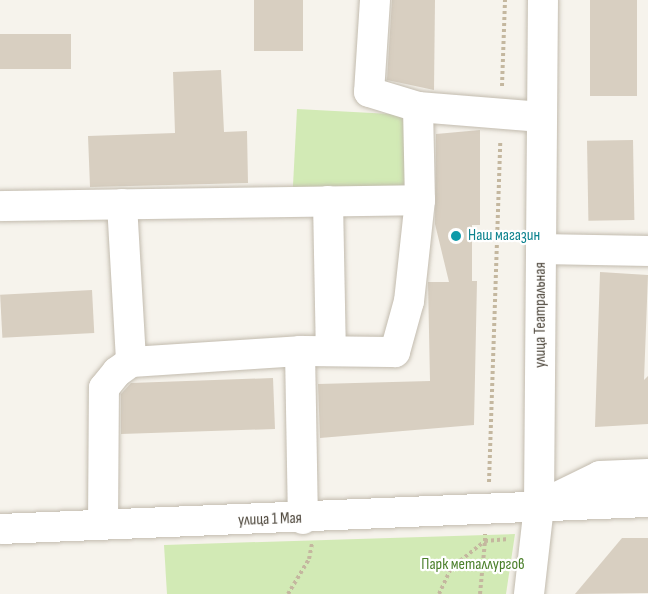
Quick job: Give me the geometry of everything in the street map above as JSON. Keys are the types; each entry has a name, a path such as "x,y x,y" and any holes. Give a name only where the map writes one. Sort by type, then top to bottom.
{"street":[{"path":"375,0 369,92 418,107 542,117"},
{"name":"улица Театральная","path":"529,594 539,506 543,0"},
{"path":"103,524 104,388 131,362 300,351 395,352 409,301 420,200 418,107"},
{"path":"0,206 420,200"},
{"path":"328,201 331,351"},
{"path":"122,204 131,362"},
{"path":"541,249 648,251"},
{"path":"300,351 308,529"},
{"name":"улица 1 Мая","path":"539,506 600,476 648,474"},
{"name":"улица 1 Мая","path":"0,529 103,524 308,529 489,508 648,502"}],"path":[{"path":"440,594 451,568 485,541 489,508 504,0"},
{"path":"288,594 309,559 308,529"}],"green space":[{"path":"297,109 410,115 406,195 293,189"},
{"name":"Парк металлургов","path":"515,534 506,594 167,594 164,545"}],"building":[{"path":"254,0 303,0 303,51 254,51"},
{"path":"392,0 435,0 434,90 387,80"},
{"path":"590,0 637,0 637,96 590,96"},
{"path":"0,34 71,34 71,69 0,69"},
{"path":"221,70 224,132 247,131 248,183 90,187 88,136 175,133 173,72"},
{"path":"480,130 480,225 472,225 472,281 477,281 474,425 320,438 318,384 430,381 428,282 449,282 435,224 436,134"},
{"path":"633,140 634,220 588,221 587,141"},
{"path":"600,272 648,275 644,380 648,376 648,424 595,427"},
{"path":"92,290 94,333 2,338 0,295"},
{"path":"273,378 275,429 121,434 121,394 131,383"},
{"path":"622,538 648,538 648,593 575,594"}],"place":[{"name":"Наш магазин","path":"456,236"}]}
